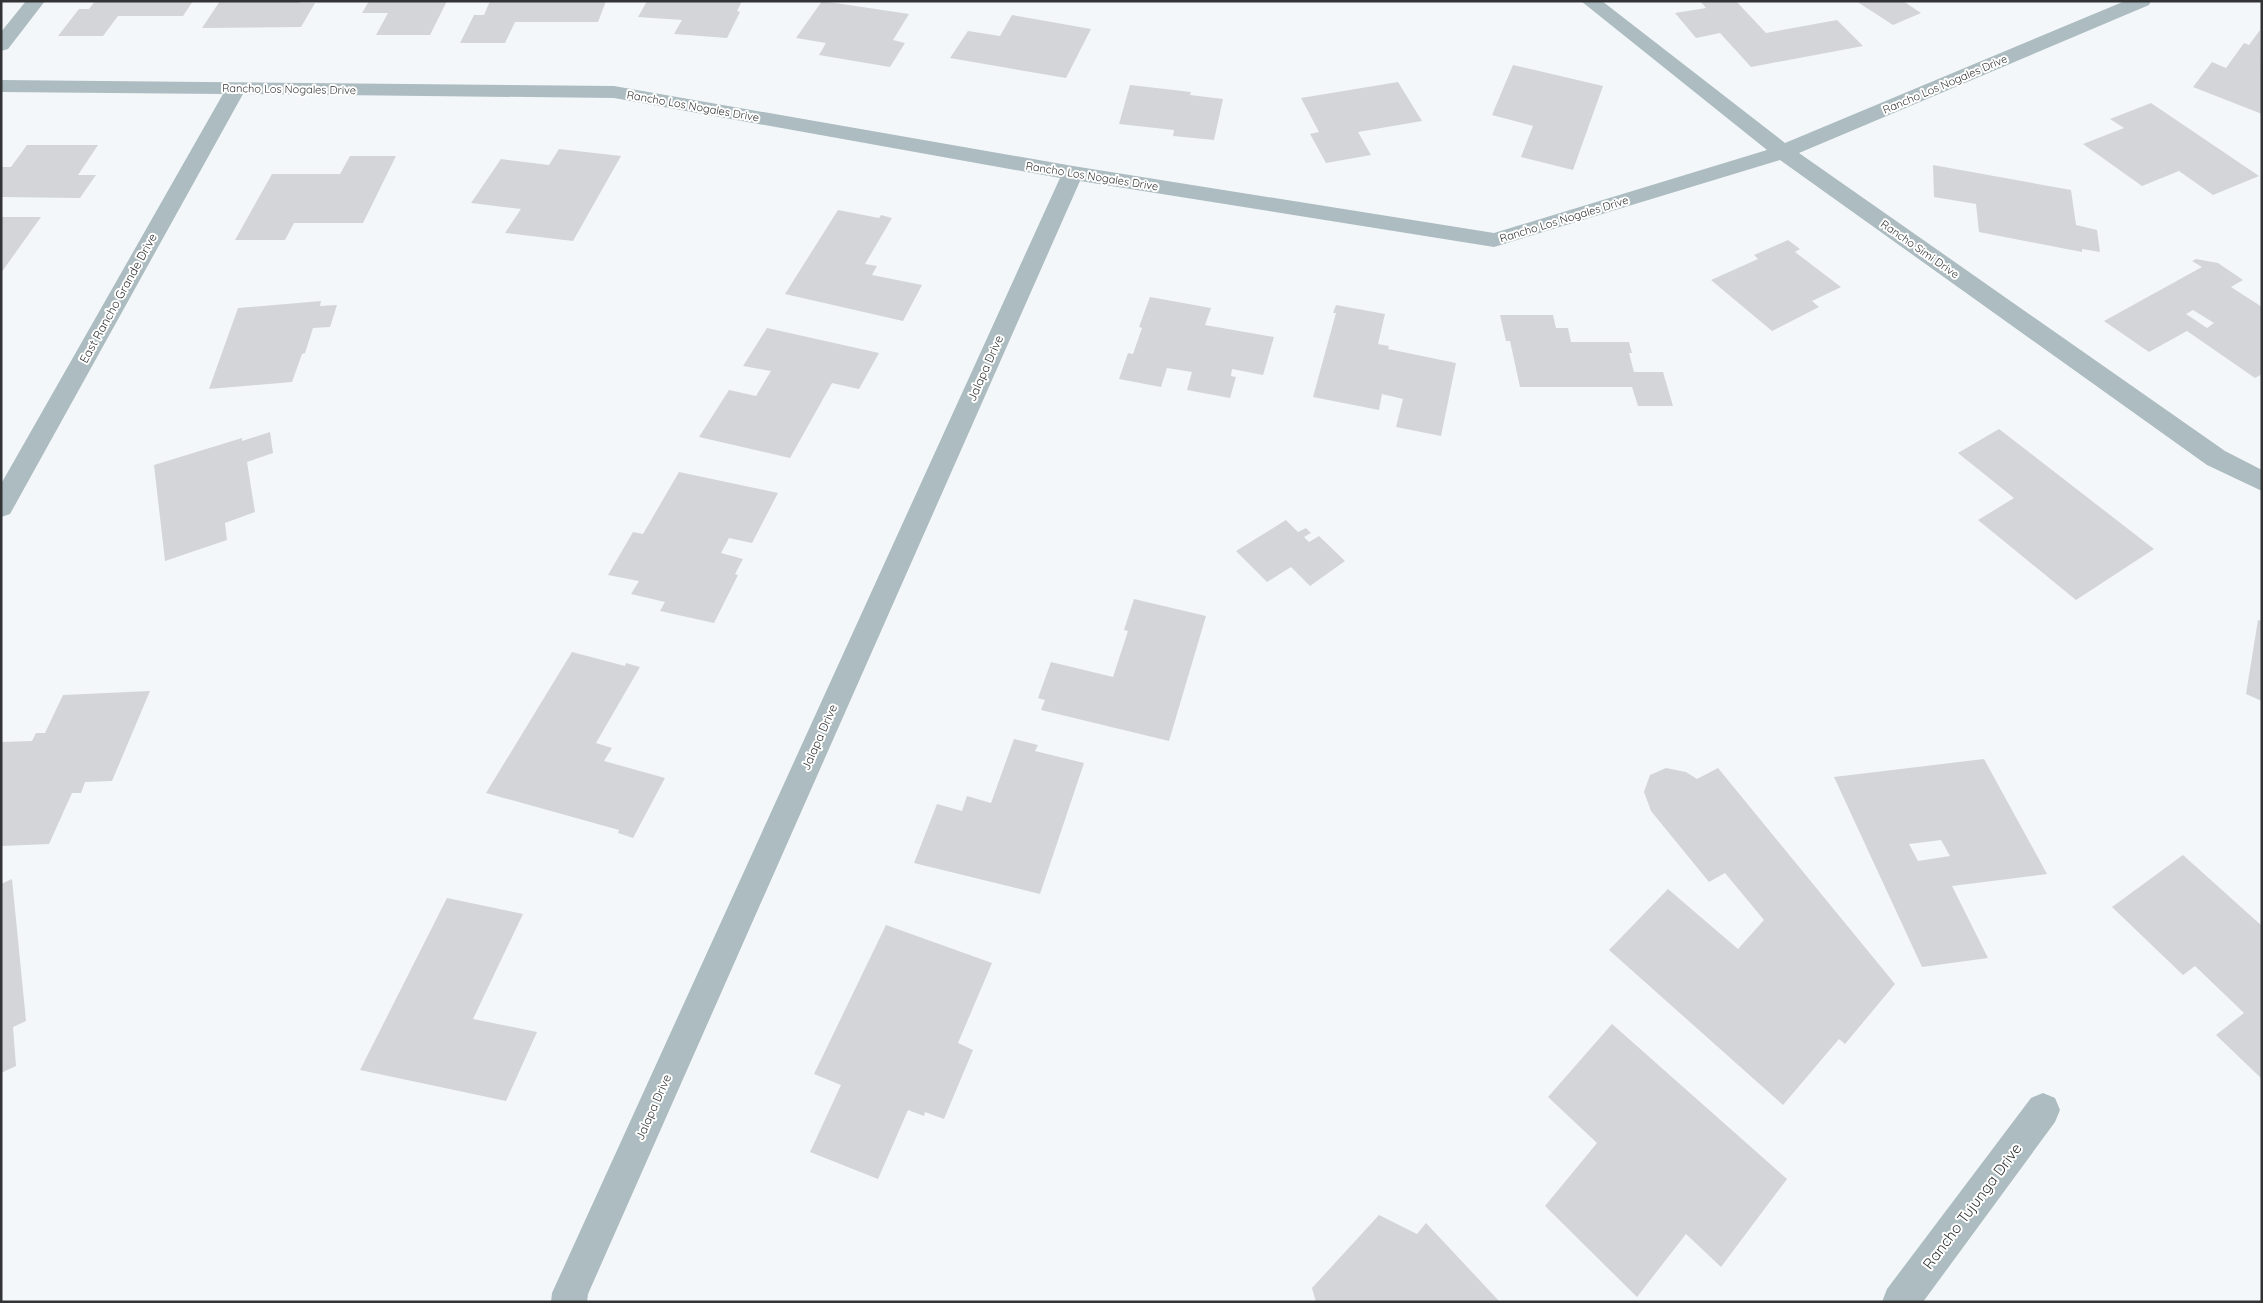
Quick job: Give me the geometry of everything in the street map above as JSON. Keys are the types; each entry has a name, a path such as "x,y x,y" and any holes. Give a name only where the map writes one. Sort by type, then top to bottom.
{"street":[{"path":"1,45 36,1"},
{"name":"Rancho Simi Drive","path":"1590,1 1783,152 2216,458 2262,481"},
{"name":"Rancho Los Nogales Drive","path":"1,86 614,92 1073,173 1494,240 1783,152 2142,1"},
{"name":"East Rancho Grande Drive","path":"1,507 236,89"},
{"name":"Jalapa Drive","path":"569,1302 570,1293 1073,173"},
{"name":"Rancho Tujunga Drive","path":"1900,1302 2043,1110"}],"building":[{"path":"95,1 193,1 183,16 118,16 103,36 58,36 79,9 89,9"},
{"path":"220,1 301,1 300,3 315,3 301,27 202,28"},
{"path":"369,1 447,1 430,35 376,35 388,13 362,13"},
{"path":"490,1 606,1 598,22 515,22 505,43 460,43 474,15 484,15"},
{"path":"647,1 742,1 737,11 740,12 727,38 674,34 682,20 638,17"},
{"path":"822,1 909,14 893,40 905,43 890,67 819,55 826,43 796,38"},
{"path":"1700,1 1736,1 1766,33 1837,20 1863,46 1751,67 1720,33 1696,38 1675,13 1706,8"},
{"path":"1856,1 1903,1 1921,13 1893,25"},
{"path":"1012,15 1091,29 1066,78 950,58 968,31 1000,36"},
{"path":"2260,30 2262,114 2193,87 2212,62 2226,68 2244,43 2249,45"},
{"path":"1513,65 1603,86 1573,170 1521,157 1533,126 1492,115"},
{"path":"1398,82 1422,121 1358,132 1371,155 1326,163 1310,134 1319,132 1301,98"},
{"path":"1130,85 1191,92 1190,95 1223,99 1214,140 1173,136 1174,130 1119,124"},
{"path":"2151,103 2259,176 2213,195 2179,171 2142,186 2083,144 2124,128 2110,119"},
{"path":"27,145 98,145 78,175 96,175 80,198 1,197 1,167 11,167"},
{"path":"559,149 621,156 573,241 505,233 521,209 471,203 501,159 549,165"},
{"path":"350,156 396,156 363,223 294,223 285,240 235,240 272,174 340,174"},
{"path":"1933,165 2071,190 2076,225 2097,230 2100,252 2082,249 2082,252 1979,232 1976,204 1934,197"},
{"path":"838,210 879,218 881,215 892,218 865,264 877,266 872,275 922,285 903,321 785,294"},
{"path":"1,217 41,217 1,273"},
{"path":"1788,240 1800,249 1795,252 1841,287 1812,301 1819,307 1772,331 1711,280 1758,259 1754,255"},
{"path":"2196,259 2218,263 2243,280 2231,287 2262,307 2262,374 2255,378 2187,331 2149,352 2104,321 2202,267 2192,261","holes":["2193,310 2214,323 2207,328 2186,314"]},
{"path":"1150,297 1211,308 1205,325 1274,337 1263,375 1232,369 1231,376 1236,377 1230,398 1187,390 1192,372 1167,368 1161,387 1119,379 1128,353 1133,354 1142,328 1139,327"},
{"path":"321,301 320,306 337,305 330,327 313,328 305,353 302,354 292,382 209,389 238,308"},
{"path":"1336,305 1385,314 1378,344 1389,346 1388,349 1456,363 1441,436 1396,427 1403,399 1382,394 1379,410 1313,397 1336,313 1333,313"},
{"path":"1500,315 1553,315 1556,328 1568,328 1571,342 1629,342 1632,353 1629,353 1634,372 1663,372 1673,406 1638,406 1632,387 1520,387 1510,341 1506,341"},
{"path":"767,328 879,353 859,389 832,383 790,458 699,437 729,390 756,396 771,371 743,366"},
{"path":"1999,429 2154,549 2076,600 1978,520 2014,498 1958,453"},
{"path":"270,432 273,453 247,462 255,512 225,523 227,540 165,561 154,465 242,438 242,441"},
{"path":"679,472 778,493 752,543 729,538 721,553 743,559 735,574 738,575 714,623 660,611 665,602 631,594 639,581 608,575 633,532 643,534"},
{"path":"1286,520 1298,532 1306,528 1311,533 1304,537 1309,542 1319,536 1345,561 1310,586 1291,567 1267,582 1236,551"},
{"path":"1134,599 1206,616 1169,741 1041,710 1045,700 1038,698 1051,662 1113,677 1128,631 1124,630"},
{"path":"2258,620 2262,621 2262,701 2246,694"},
{"path":"572,652 625,666 626,663 640,667 596,743 612,748 604,761 665,778 633,838 618,833 619,830 486,793"},
{"path":"150,691 112,781 85,782 81,793 72,793 49,844 1,846 1,742 32,741 36,733 45,733 63,695"},
{"path":"1014,739 1038,745 1035,751 1084,763 1040,894 914,863 937,804 962,811 967,796 991,803"},
{"path":"1984,759 2047,874 1952,886 1988,958 1922,967 1834,777","holes":["1941,840 1950,856 1918,861 1909,844"]},
{"path":"1666,768 1686,772 1697,779 1718,768 1895,984 1845,1044 1839,1039 1783,1105 1609,950 1668,889 1738,949 1764,920 1725,873 1709,882 1651,811 1644,792 1650,775"},
{"path":"2183,855 2262,926 2262,1079 2216,1035 2244,1013 2195,966 2183,975 2112,907"},
{"path":"12,879 26,1021 13,1027 16,1066 1,1073 1,884"},
{"path":"447,898 523,914 473,1019 537,1032 506,1101 360,1070"},
{"path":"886,925 992,963 958,1043 973,1050 944,1119 925,1112 924,1116 908,1110 878,1179 810,1152 841,1085 814,1074"},
{"path":"1612,1024 1787,1179 1721,1267 1686,1234 1637,1297 1545,1206 1597,1143 1548,1097"},
{"path":"1379,1215 1417,1234 1426,1223 1500,1302 1316,1302 1312,1288"}]}
